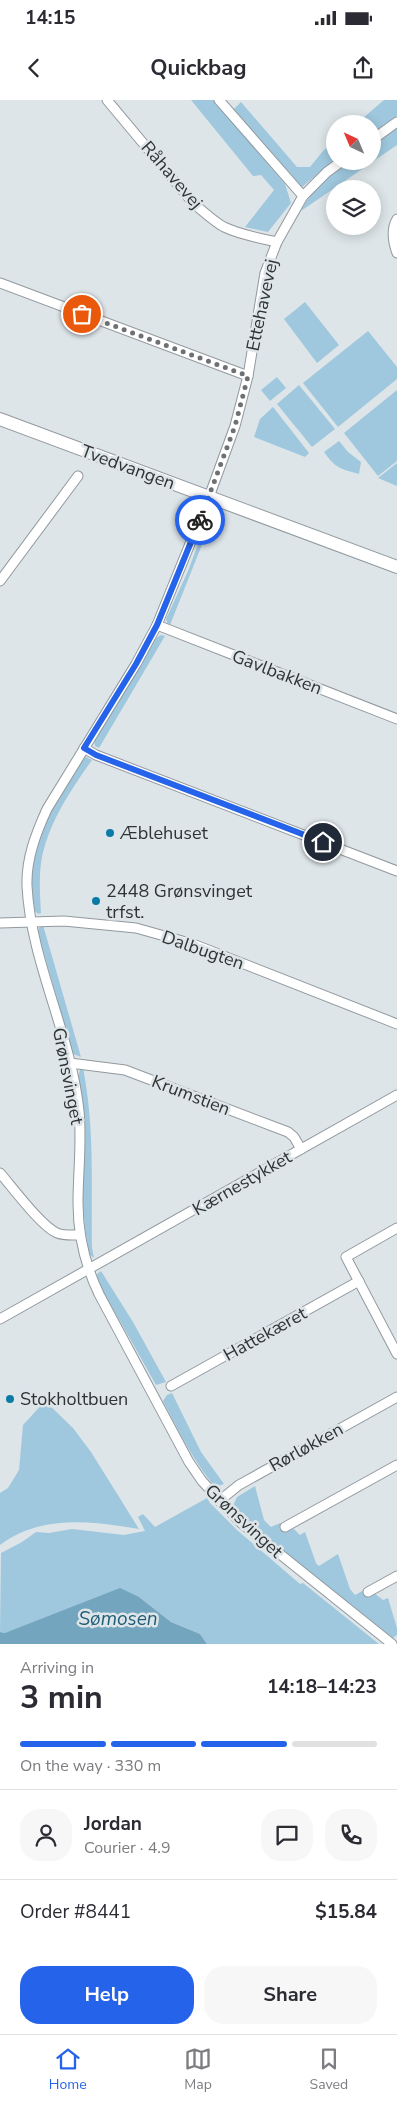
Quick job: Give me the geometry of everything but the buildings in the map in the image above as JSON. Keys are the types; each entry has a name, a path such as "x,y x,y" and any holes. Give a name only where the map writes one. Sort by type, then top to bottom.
{"street":[{"name":"Råhavevej","path":"107,100 193,203 223,226 241,233 277,242"},
{"path":"220,100 303,196"},
{"path":"381,134 397,122"},
{"name":"Ettehavevej","path":"210,497 235,426 248,376 265,273 277,242 303,196 330,170"},
{"path":"397,219 394,224 393,236 397,253"},
{"path":"0,283 248,376"},
{"name":"Tvedvangen","path":"0,419 397,567"},
{"path":"0,581 78,476"},
{"name":"Grønsvinget","path":"210,497 157,625 136,664 47,809 35,835 27,883 30,922 70,1063 79,1112 78,1204 80,1235 88,1270 189,1462 219,1501 240,1522 392,1644"},
{"name":"Gavlbakken","path":"157,625 397,720"},
{"path":"84,748 96,755 397,871"},
{"name":"Dalbugten","path":"0,923 64,920 136,928 193,944 397,1024"},
{"name":"Krumstien","path":"70,1063 125,1070 288,1132 294,1137 301,1149"},
{"name":"Kærnestykket","path":"88,1270 397,1095"},
{"path":"0,1173 45,1225 56,1232 66,1235 80,1235"},
{"path":"397,1228 346,1257 393,1335 397,1354"},
{"path":"0,1319 88,1270"},
{"name":"Hattekæret","path":"171,1386 359,1281"},
{"name":"Rørløkken","path":"219,1501 239,1485 397,1397"},
{"path":"285,1527 397,1465"},
{"path":"368,1592 397,1576"}],"shaded area":[{"path":"191,100 214,100 285,184 291,203 268,232 245,227 274,190 261,175 253,176"},
{"path":"384,100 397,100 397,116 381,127 381,115 366,115"},
{"path":"241,102 297,167 310,167 326,148 326,167 301,188 233,110"},
{"path":"397,126 397,145 381,156 381,137"},
{"path":"334,170 361,170 346,180 326,180 326,194 301,211 315,190"},
{"path":"305,302 339,345 317,363 284,319"},
{"path":"368,331 397,367 397,379 338,427 303,383"},
{"path":"277,377 286,388 270,401 261,390"},
{"path":"299,385 335,429 312,447 277,404"},
{"path":"397,390 397,461 378,476 344,433"},
{"path":"273,407 309,453 305,457 254,437 260,419"},
{"path":"339,441 348,452 361,462 359,474 339,467 324,452"},
{"path":"397,463 397,486 378,478"},
{"path":"207,520 211,522 170,625 168,625 166,619 188,571"},
{"path":"161,635 165,636 99,748 95,746 94,740 156,638"},
{"path":"84,756 92,760 60,809 48,835 41,863 41,913 38,914 34,910 32,870 40,835 60,794"},
{"path":"43,925 81,1057 73,1054 37,930"},
{"path":"83,1068 91,1135 92,1248 94,1258 90,1255 84,1211 81,1098 78,1076"},
{"path":"101,1271 133,1322 166,1382 156,1385 98,1282 97,1274"},
{"path":"172,1393 201,1452 224,1484 215,1487 187,1445 163,1401 167,1395"},
{"path":"45,1401 73,1428 91,1452 139,1529 85,1522 67,1522 33,1528 16,1535 0,1545 0,1493 8,1488 19,1470 23,1425"},
{"path":"255,1486 264,1520 271,1527 280,1523 287,1530 294,1529 300,1535 305,1532 316,1563 319,1566 338,1554 350,1589 355,1595 364,1590 374,1593 383,1600 388,1598 397,1628 397,1635 393,1638 232,1508 237,1497"},
{"path":"207,1498 237,1530 300,1584 303,1583 379,1644 207,1644 200,1634 171,1622 139,1597 5,1633 0,1632 1,1553 36,1532 49,1533 72,1529 124,1535 145,1531 138,1517 143,1514 155,1527"}],"water":[{"name":"Sømosen","path":"120,1588 139,1597 171,1622 200,1634 207,1644 0,1644 0,1632 5,1633"}],"way so far":[{"path":"82,314 248,376 242,393 235,426 200,520"}],"place":[{"name":"Æblehuset","path":"110,833"},
{"name":"2448 Grønsvinget trfst.","path":"96,901"},
{"name":"Stokholtbuen","path":"10,1399"}],"route":[{"path":"200,520 157,625 136,664 84,748 96,755 323,842"}]}
